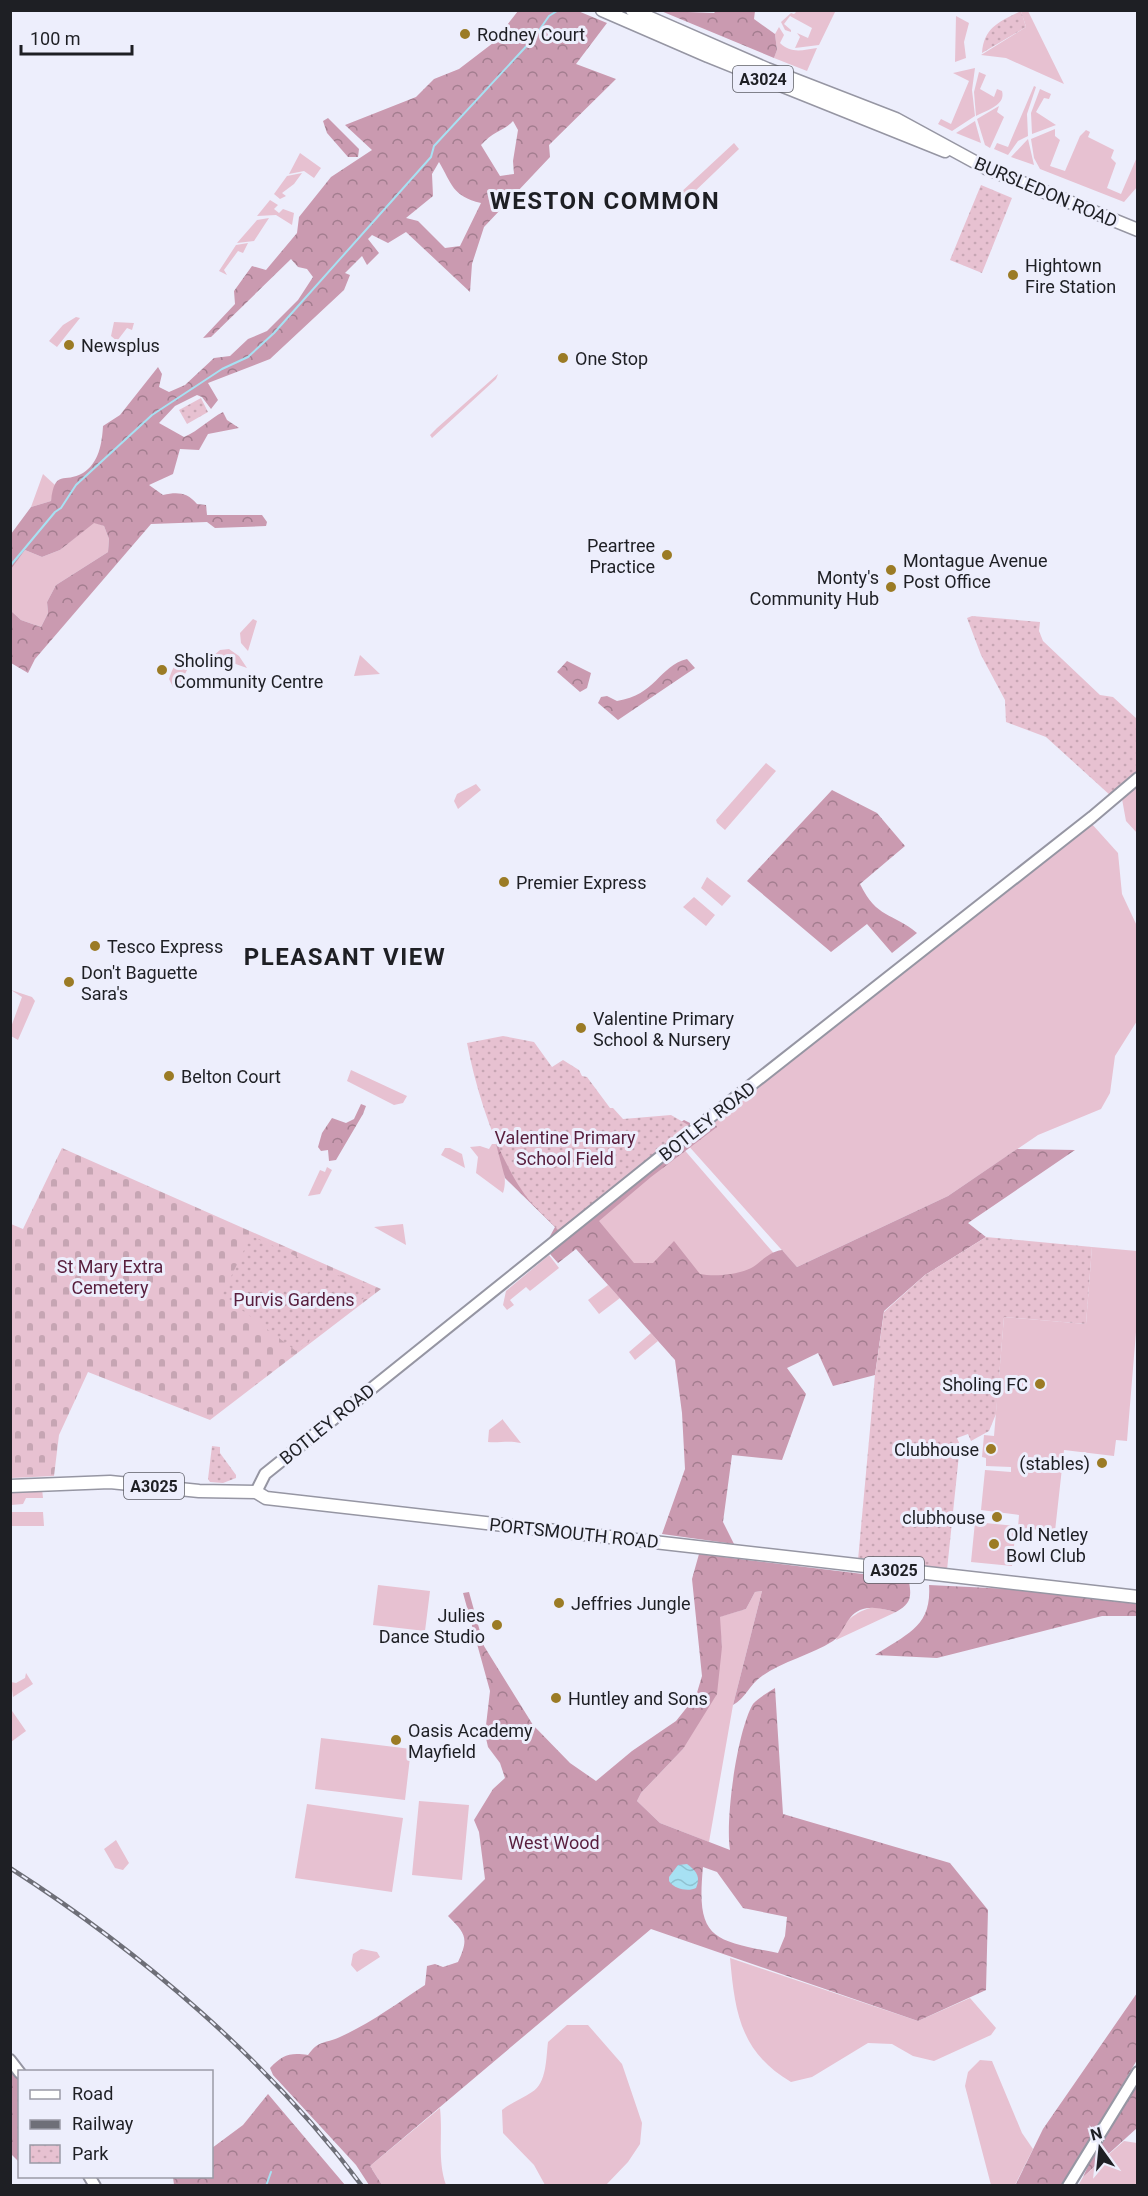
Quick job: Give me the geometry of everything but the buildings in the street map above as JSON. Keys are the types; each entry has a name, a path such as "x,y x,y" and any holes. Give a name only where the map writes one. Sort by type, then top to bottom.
{"main road":[{"name":"BURSLEDON ROAD","path":"602,10 916,141 955,153 1137,230"},
{"name":"BURSLEDON ROAD","path":"632,10 767,69 896,119 925,133 955,153"},
{"name":"BOTLEY ROAD","path":"256,1492 265,1474 680,1141 1092,817 1137,778"},
{"name":"PORTSMOUTH ROAD","path":"10,1485 110,1482 199,1491 256,1492 266,1498 1137,1597"},
{"path":"1068,2186 1137,2072"}],"green space":[{"path":"518,11 578,11 607,23 576,64 616,79 549,145 550,157 484,227 472,264 470,292 406,232 388,243 372,235 368,239 379,253 367,265 362,256 345,273 350,275 344,290 270,359 208,383 218,400 211,409 202,397 197,395 175,406 159,423 184,437 223,412 227,420 239,428 208,434 199,450 180,449 173,474 149,485 163,495 182,494 197,504 206,505 207,515 262,515 267,522 266,526 215,528 207,522 151,524 35,659 28,673 11,663 11,611 21,620 41,627 48,613 47,602 56,585 108,552 109,539 104,526 94,523 60,550 42,557 25,550 11,569 11,534 31,507 51,501 55,484 58,481 83,473 93,464 99,452 103,426 120,415 158,367 162,374 159,387 169,392 185,385 214,358 230,356 248,339 267,331 298,300 313,277 307,269 298,267 291,259 211,337 203,338 235,304 234,291 252,266 266,270 297,233 299,217 331,177 372,150 345,125 416,97 434,79 459,69 493,43","holes":["513,121 518,130 513,161 514,174 500,176 481,145","439,162 458,193 481,203 460,246 445,248 418,221 406,218 433,196 432,174"]},
{"path":"661,11 714,13 716,11 755,11 754,19 775,34 777,50 774,58"},
{"path":"797,11 835,12 819,45 795,48 800,37 797,33 808,38 812,28 790,16 784,24 791,32 785,30 781,22"},
{"path":"1021,11 1028,11 1064,84 1006,58 981,55 1026,27"},
{"path":"1021,11 1026,27 982,53 989,31 1000,22"},
{"path":"956,16 969,23 964,42 966,58 955,62"},
{"path":"779,27 784,35 780,43 788,49 817,48 807,71 774,58 777,50 775,34"},
{"path":"975,68 972,90 975,116 952,131 938,124 941,119 951,124 969,81 953,73"},
{"path":"979,72 986,75 980,89 994,97 997,89 1002,91 1002,96 995,106 976,116 974,92"},
{"path":"1034,86 1036,87 1027,114 1028,136 1018,141 1008,155 994,149 997,143 1008,147"},
{"path":"1040,89 1051,94 1049,99 1044,98 1036,112 1056,125 1032,134 1031,113"},
{"path":"999,106 997,112 1004,117 990,148 985,145 977,119"},
{"path":"328,118 359,149 358,157 348,157 327,133 323,121"},
{"path":"975,121 981,143 956,133"},
{"path":"1055,129 1055,136 1060,140 1050,166 1065,171 1080,136 1086,130 1090,132 1088,137 1114,150 1111,158 1116,163 1107,188 1121,194 1137,157 1137,187 1124,202 1040,169 1034,158 1031,139"},
{"path":"1028,139 1034,165 1011,157"},
{"path":"734,143 739,149 691,195 683,197 678,195"},
{"path":"300,153 321,168 314,178 304,171 289,174"},
{"path":"302,173 294,184 282,193 286,196 280,199 274,194 287,176"},
{"path":"981,185 1012,198 982,273 950,260"},
{"path":"270,200 278,205 274,209 279,213 283,209 294,213 292,225 276,215 257,216"},
{"path":"269,218 254,241 237,243 257,220"},
{"path":"248,243 243,253 238,251 224,270 227,275 219,271 236,245"},
{"path":"76,317 80,318 57,347 49,341 63,325"},
{"path":"114,322 134,323 132,330 127,328 117,341 111,336"},
{"path":"498,374 496,379 432,438 430,435 437,428"},
{"path":"201,398 208,412 187,424 179,410"},
{"path":"43,474 55,485 51,501 31,507"},
{"path":"94,522 104,526 109,539 108,552 56,585 47,602 48,613 41,627 21,620 11,611 10,569 25,550 42,557 60,550"},
{"path":"972,616 1040,622 1039,631 1043,641 1100,695 1113,697 1137,719 1137,775 1111,796 1046,737 1006,722 1005,700 981,655 967,618"},
{"path":"253,619 257,621 248,651 241,643 240,633"},
{"path":"229,649 239,656 247,668 213,656 220,650"},
{"path":"360,655 380,674 354,676"},
{"path":"189,656 193,658 178,688 173,687 169,679 174,667 178,661"},
{"path":"687,659 695,668 618,720 598,703 601,697 607,696 617,701 630,698 649,687 670,668"},
{"path":"567,661 591,673 587,688 580,692 557,672"},
{"path":"766,763 776,771 725,830 716,820"},
{"path":"476,784 481,790 458,809 454,801 457,794"},
{"path":"1137,787 1137,833 1126,821 1122,799"},
{"path":"832,790 877,813 905,846 860,884 866,895 879,909 917,933 892,953 867,924 831,952 747,881"},
{"path":"1091,823 1118,853 1122,894 1137,926 1137,1021 1115,1056 1110,1093 1101,1109 1038,1135 948,1196 797,1267 686,1143"},
{"path":"707,877 731,896 722,906 701,888"},
{"path":"694,897 715,915 706,926 683,907"},
{"path":"11,990 32,997 35,1001 18,1040 11,1036 11,1027 22,997"},
{"name":"Valentine Primary School Field","path":"503,1036 534,1042 552,1067 563,1060 579,1070 610,1108 613,1108 623,1119 671,1115 690,1126 558,1230 529,1200 511,1173 494,1137 475,1080 467,1043"},
{"path":"351,1070 407,1096 403,1103 394,1105 347,1081"},
{"path":"361,1104 366,1106 363,1114 336,1160 329,1161 328,1150 321,1151 318,1147 322,1133 332,1118 346,1123 354,1119"},
{"path":"701,1118 714,1121 717,1127 651,1177 599,1221 634,1263 653,1263 674,1241 700,1274 719,1275 741,1272 753,1267 770,1254 782,1250 797,1267 948,1196 1017,1149 1075,1150 968,1223 986,1237 925,1275 884,1311 875,1375 833,1386 818,1353 787,1368 806,1394 782,1460 732,1455 723,1522 734,1544 662,1534 685,1469 682,1413 675,1360 576,1249 558,1263 550,1254 555,1249 549,1238 555,1227 505,1178 496,1144 499,1133 678,1124 684,1120 692,1124"},
{"path":"492,1144 496,1144 505,1175 503,1193 476,1173 478,1157 470,1147 480,1146 489,1149"},
{"path":"681,1146 790,1272 671,1332 582,1227"},
{"name":"St Mary Extra Cemetery","path":"62,1148 381,1289 210,1420 88,1372 59,1435 54,1476 11,1478 11,1224 23,1229"},
{"path":"445,1148 462,1154 465,1168 441,1155"},
{"path":"327,1167 332,1170 320,1194 308,1196 320,1170 325,1172"},
{"path":"403,1224 406,1245 374,1227"},
{"name":"Purvis Gardens","path":"251,1236 373,1291 296,1351 222,1295"},
{"path":"986,1237 1092,1247 1086,1324 1004,1317 996,1414 989,1431 971,1441 968,1434 957,1438 960,1445 947,1570 858,1560 875,1375 884,1312 925,1275"},
{"path":"1092,1247 1137,1251 1137,1320 1127,1441 1116,1440 1114,1456 1064,1450 1055,1531 1018,1528 1019,1515 981,1510 985,1470 1011,1472 1011,1467 986,1466 986,1458 982,1457 984,1435 994,1436 1004,1317 1086,1324"},
{"path":"549,1255 559,1268 530,1291 526,1287 510,1300 514,1305 507,1310 503,1305 506,1291"},
{"path":"608,1285 620,1298 599,1314 588,1300"},
{"path":"651,1333 658,1341 635,1360 629,1352"},
{"path":"503,1419 521,1443 488,1442 489,1430"},
{"path":"212,1446 220,1447 220,1453 236,1478 223,1483 210,1482 208,1479"},
{"path":"42,1489 43,1498 26,1498 23,1504 11,1505 11,1492"},
{"path":"11,1512 43,1512 44,1526 12,1526"},
{"name":"Old Netley Bowl Club","path":"975,1522 1016,1526 1012,1566 971,1562"},
{"name":"West Wood","path":"699,1554 904,1579 909,1582 909,1600 901,1609 896,1612 873,1608 860,1610 851,1617 833,1641 770,1671 758,1679 733,1705 762,1591 755,1592 746,1609 720,1617 722,1647 717,1694 683,1749 641,1793 637,1801 660,1823 730,1850 731,1798 742,1734 753,1704 775,1688 783,1814 950,1863 988,1910 986,1990 918,2021 651,1929 370,2166 382,2185 369,2185 356,2165 273,2075 270,2068 278,2060 287,2056 308,2055 319,2045 373,2020 425,1985 427,1966 435,1964 443,1967 458,1962 464,1947 464,1937 459,1927 448,1916 485,1879 479,1832 474,1820 493,1789 505,1778 500,1763 488,1747 485,1734 490,1691 463,1593 469,1592 484,1646 533,1725 570,1763 596,1781 632,1751 676,1721 696,1696 702,1676 692,1579","holes":["703,1867 717,1872 743,1908 787,1917 785,1936 778,1953 737,1944 713,1932 706,1922 702,1909"]},
{"path":"378,1585 430,1591 425,1631 373,1625"},
{"path":"929,1585 1010,1589 1137,1604 1137,1616 1102,1616 937,1658 875,1655 915,1628 926,1611"},
{"path":"762,1591 733,1705 709,1842 660,1823 637,1801 641,1793 683,1749 722,1647 719,1617 746,1609 755,1592"},
{"path":"874,1607 896,1612 836,1640 850,1618"},
{"path":"26,1673 33,1684 13,1697 11,1682 16,1683 25,1678"},
{"path":"10,1708 26,1731 11,1742 10,1742"},
{"path":"321,1738 411,1749 405,1800 315,1789"},
{"path":"419,1801 469,1805 462,1880 412,1875"},
{"path":"307,1804 403,1818 392,1892 295,1878"},
{"path":"116,1840 129,1863 123,1870 115,1868 104,1849"},
{"path":"361,1949 377,1952 380,1957 357,1972 351,1965 353,1954"},
{"path":"730,1958 918,2021 970,1998 996,2028 991,2035 934,2061 913,2056 892,2044 868,2043 812,2077 791,2082 761,2058 743,2029 734,1996"},
{"path":"1137,1993 1137,2060 1063,2185 1015,2186 1043,2129"},
{"path":"567,2025 588,2025 622,2064 642,2123 640,2144 628,2162 606,2185 545,2185 534,2165 503,2133 502,2110 537,2088 541,2083 548,2042"},
{"path":"980,2060 992,2061 1022,2133 1033,2149 1015,2185 991,2185 965,2086 968,2072"},
{"path":"10,2063 18,2076 18,2161 11,2154"},
{"path":"1137,2080 1137,2128 1083,2177 1099,2142"},
{"path":"268,2094 345,2185 174,2185 173,2178 213,2178 213,2147 243,2125"},
{"path":"440,2108 441,2157 446,2185 382,2185 370,2166"},
{"path":"1124,2141 1137,2143 1137,2185 1078,2186 1083,2177"}],"water":[{"path":"687,1864 698,1877 696,1888 685,1890 671,1884 669,1877 678,1865"}],"waterway":[{"path":"10,566 55,512 61,508 76,485 152,415 222,369 248,357 274,333 431,157 434,146 533,39 549,16 557,11"},
{"path":"266,2186 271,2172"}],"railway":[{"path":"10,1868 107,1935 200,2011 286,2095 326,2140 362,2186"}],"place":[{"name":"Rodney Court","path":"465,34"},
{"name":"Hightown Fire Station","path":"1013,275"},
{"name":"Newsplus","path":"69,345"},
{"name":"One Stop","path":"563,358"},
{"name":"Peartree Practice","path":"667,555"},
{"name":"Montague Avenue Post Office","path":"891,570"},
{"name":"Monty's Community Hub","path":"891,587"},
{"name":"Sholing Community Centre","path":"162,670"},
{"name":"Premier Express","path":"504,882"},
{"name":"Tesco Express","path":"95,946"},
{"name":"Don't Baguette Sara's","path":"69,982"},
{"name":"Valentine Primary School & Nursery","path":"581,1028"},
{"name":"Belton Court","path":"169,1076"},
{"name":"Sholing FC","path":"1040,1384"},
{"name":"Clubhouse","path":"991,1449"},
{"name":"(stables)","path":"1102,1463"},
{"name":"clubhouse","path":"997,1517"},
{"name":"Old Netley Bowl Club","path":"994,1544"},
{"name":"Jeffries Jungle","path":"559,1603"},
{"name":"Julies Dance Studio","path":"497,1625"},
{"name":"Huntley and Sons","path":"556,1698"},
{"name":"Oasis Academy Mayfield","path":"396,1740"}],"district":[{"name":"WESTON COMMON","path":"605,201"},
{"name":"PLEASANT VIEW","path":"345,957"}]}
